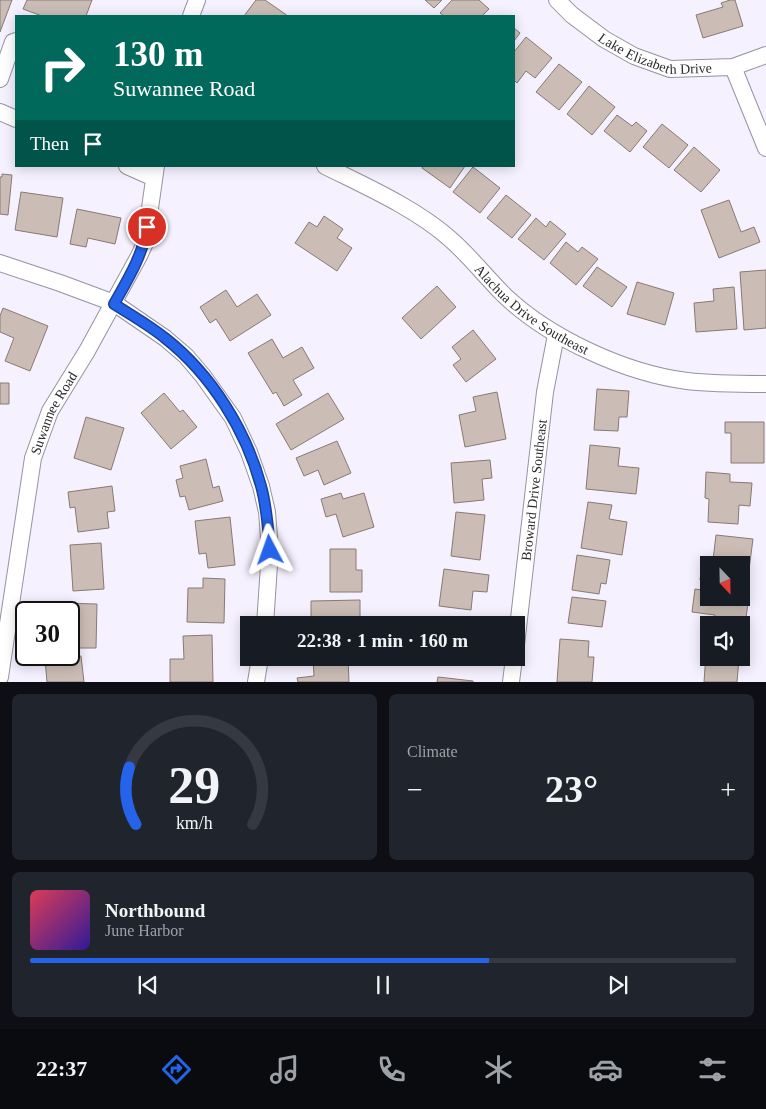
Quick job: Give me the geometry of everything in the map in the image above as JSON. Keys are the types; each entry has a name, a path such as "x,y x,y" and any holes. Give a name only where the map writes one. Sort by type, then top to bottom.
{"street":[{"path":"191,15 197,0"},
{"name":"Lake Elizabeth Drive","path":"557,0 572,15 604,39 634,56 670,69 732,67 766,55"},
{"path":"7,73 15,42"},
{"path":"732,67 766,148"},
{"path":"0,112 15,119"},
{"path":"132,167 155,172"},
{"name":"Alachua Drive Southeast","path":"327,167 425,220 478,266 505,295 556,335 613,361 659,376 688,381 766,384"},
{"name":"Suwannee Road","path":"0,676 33,458 50,411 114,304 145,242 155,172"},
{"path":"0,263 114,304 165,338 186,356 219,397 249,452 261,486 267,512 270,568 266,616"},
{"name":"Broward Drive Southeast","path":"519,616 545,392 556,335"},
{"path":"256,682 259,666"},
{"path":"511,682 513,666"}],"building":[{"path":"0,0 12,0 0,32"},
{"path":"27,0 92,0 86,15 39,15 23,9"},
{"path":"256,0 265,0 287,15 245,15"},
{"path":"425,0 442,0 434,8"},
{"path":"452,0 479,0 489,9 483,15 443,15 440,13"},
{"path":"735,0 743,26 703,38 696,15 723,7 721,3"},
{"path":"515,29 520,33 515,40"},
{"path":"526,37 552,58 535,78 526,71 517,83 515,81 515,51"},
{"path":"559,64 582,82 559,110 536,92"},
{"path":"589,86 615,107 592,135 567,114"},
{"path":"617,115 632,126 636,122 647,131 630,152 604,131"},
{"path":"662,124 688,145 669,168 643,147"},
{"path":"694,147 720,170 701,192 674,170"},
{"path":"422,167 464,167 450,188"},
{"path":"473,167 500,188 480,213 453,192"},
{"path":"2,174 12,175 8,215 0,214 0,177 2,177"},
{"path":"21,192 63,198 57,237 15,230"},
{"path":"506,195 531,215 512,238 487,218"},
{"path":"729,200 741,232 754,227 760,242 719,258 701,210"},
{"path":"77,209 121,218 115,244 88,238 86,247 70,244"},
{"path":"324,216 343,229 337,238 352,248 337,271 295,243 309,222 317,227"},
{"path":"536,218 546,227 550,221 566,234 544,260 518,239"},
{"path":"566,242 578,252 582,247 598,259 576,285 550,263"},
{"path":"597,267 627,287 612,307 583,286"},
{"path":"766,270 766,328 744,330 740,272"},
{"path":"637,282 674,293 665,325 627,314"},
{"path":"437,286 456,307 421,339 402,318"},
{"path":"734,287 737,329 696,332 694,303 714,301 713,289"},
{"path":"226,290 237,307 257,294 271,315 230,341 216,319 210,323 200,307"},
{"path":"3,308 48,326 30,371 5,361 14,338 0,332 0,316"},
{"path":"473,330 496,359 466,382 453,365 461,359 452,347"},
{"path":"272,339 283,358 302,347 314,368 293,380 302,395 284,406 276,392 273,394 248,353"},
{"path":"0,383 9,383 9,404 0,404"},
{"path":"597,389 629,391 627,417 619,417 618,431 594,430"},
{"path":"497,392 506,439 465,447 459,415 476,411 473,397"},
{"path":"164,393 180,412 183,410 197,427 171,449 141,413"},
{"path":"328,393 344,419 291,450 276,424"},
{"path":"86,417 124,428 111,470 74,458"},
{"path":"725,422 764,422 764,463 731,463 731,433 725,433"},
{"path":"337,441 351,473 324,485 318,470 304,476 296,458"},
{"path":"590,445 620,448 618,466 639,468 636,494 586,489"},
{"path":"206,459 213,488 219,486 223,501 189,510 185,496 180,497 176,480 183,478 180,466"},
{"path":"490,460 492,478 482,479 484,500 454,503 451,463"},
{"path":"706,472 730,474 730,482 752,483 750,506 739,505 738,524 708,522 709,499 705,498"},
{"path":"112,486 115,511 107,512 109,528 78,532 75,507 70,508 68,492"},
{"path":"341,493 343,499 364,493 374,527 343,537 336,514 326,517 321,499"},
{"path":"588,502 612,505 609,519 627,522 622,555 581,548"},
{"path":"456,512 485,515 480,560 451,556"},
{"path":"230,517 235,565 208,568 206,553 199,554 195,521"},
{"path":"716,535 753,539 750,562 750,556 713,556"},
{"path":"101,543 104,589 73,591 70,545"},
{"path":"330,549 356,549 356,570 362,570 362,592 330,592"},
{"path":"577,555 610,560 606,584 601,583 599,594 572,590"},
{"path":"444,569 489,575 487,592 473,591 471,610 439,606"},
{"path":"203,578 225,579 224,623 187,622 188,588 203,588"},
{"path":"695,589 700,590 700,606 748,606 746,616 715,616 692,612"},
{"path":"572,597 606,601 602,627 568,623"},
{"path":"360,600 360,616 311,616 311,601"},
{"path":"80,604 97,604 96,648 80,648"},
{"path":"212,635 213,682 170,682 170,659 184,659 183,636"},
{"path":"560,639 589,641 588,657 594,657 592,682 557,682"},
{"path":"80,656 84,682 47,682 46,666 80,666"},
{"path":"313,666 348,666 349,682 298,682 297,678 314,676"},
{"path":"705,666 738,666 737,682 704,682"},
{"path":"438,677 473,681 473,682 437,682"}],"route":[{"path":"147,227 145,242 139,256 114,304 165,338 186,356 219,397 249,452 261,486 267,512 270,550"}]}
